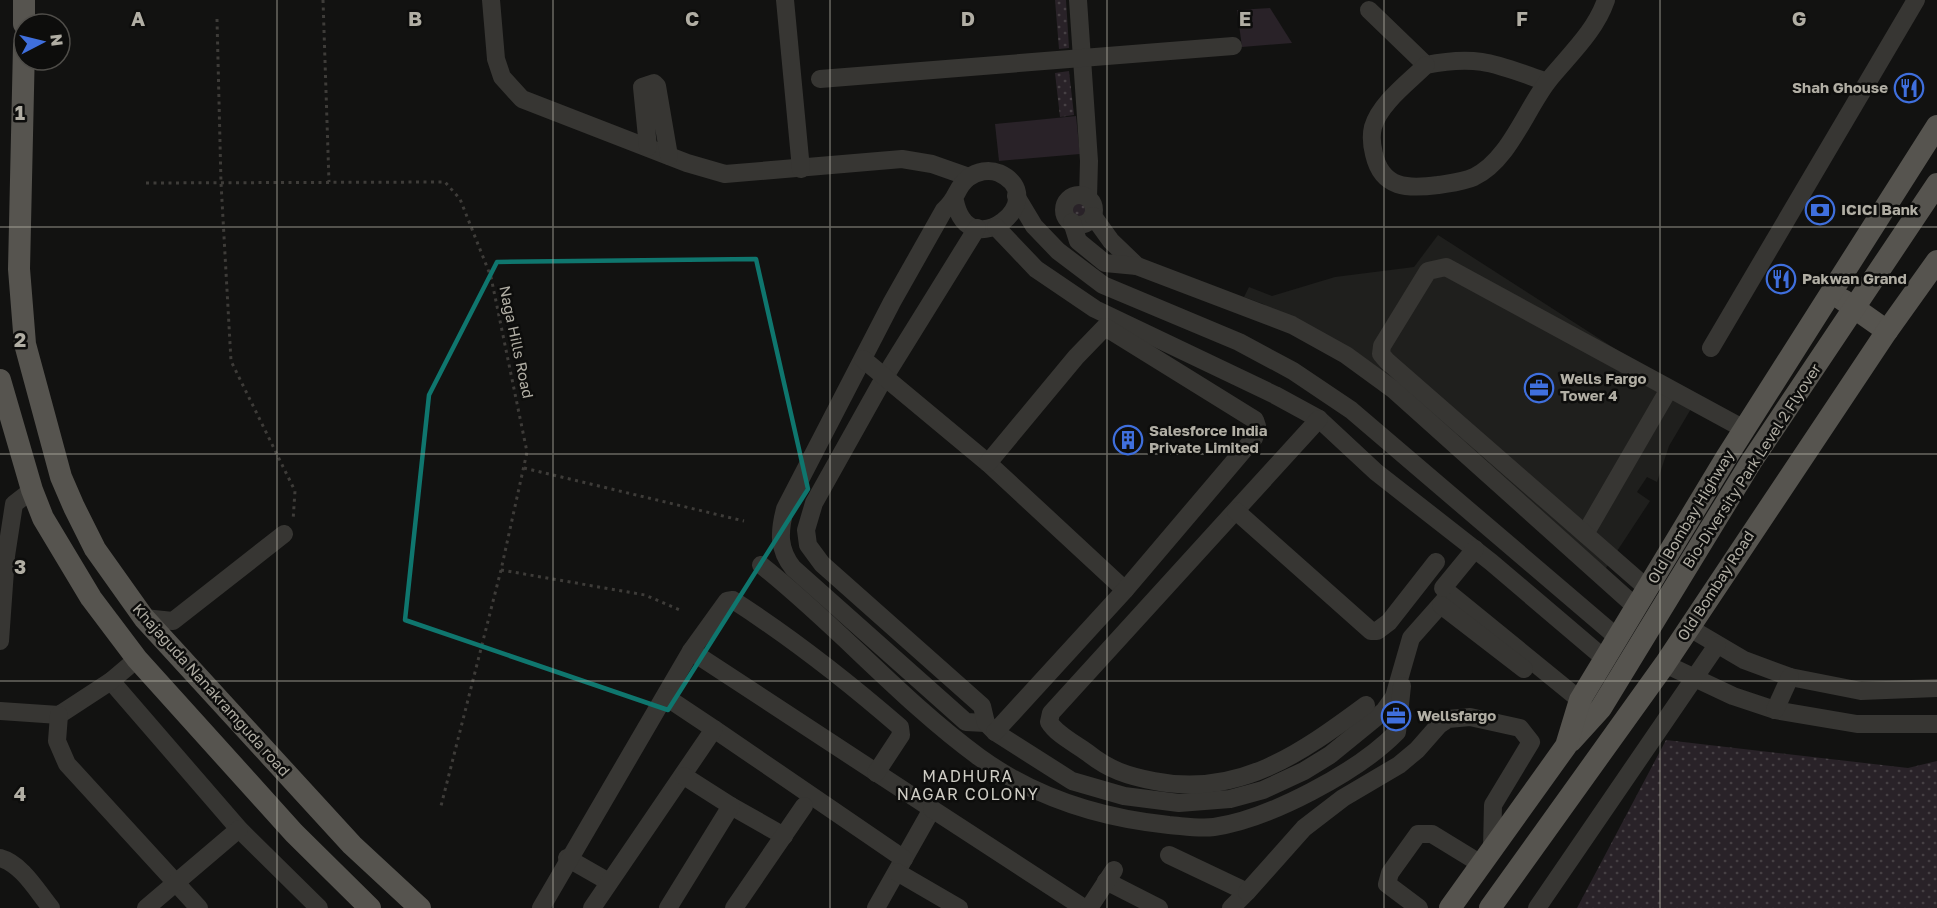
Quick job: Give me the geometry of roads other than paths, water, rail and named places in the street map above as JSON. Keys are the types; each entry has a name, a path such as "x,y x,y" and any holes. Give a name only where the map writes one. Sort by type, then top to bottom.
{"main road":[{"name":"Khajaguda Nanakramguda road","path":"23,72 19,269 25,344 62,477 74,507 95,549 144,618 352,845 420,908"},
{"name":"Old Bombay Highway","path":"1586,706 1605,659 1744,429 1937,126"},
{"name":"Bio-Diversity Park Level 2 Flyover","path":"1486,856 1566,746 1586,706 1937,184"},
{"name":"Old Bombay Road","path":"1490,908 1665,664 1887,331 1937,261"},
{"path":"1832,292 1887,331"},
{"name":"Khajaguda Nanakramguda road","path":"0,380 32,490 43,518 91,598 137,659 294,833 370,908"},
{"path":"1450,908 1486,856"}],"street":[{"path":"490,0 496,59 502,77 522,99 669,156 724,174 902,159 932,164 969,177"},
{"path":"785,0 801,169"},
{"path":"1072,222 1081,224 1090,207 1078,0"},
{"path":"1547,82 1475,59 1454,59 1426,65 1385,107 1373,127 1372,147 1377,166 1386,178 1399,185 1419,187 1472,178 1486,169 1504,149 1547,82 1597,23 1606,0"},
{"path":"1711,348 1916,0"},
{"path":"1370,10 1426,65"},
{"path":"820,79 1083,60 1233,45"},
{"path":"648,147 642,87 654,83 657,86 669,156"},
{"path":"1403,673 1394,697 1384,711 1330,755 1304,771 1263,790 1230,799 1179,803 1125,796 1072,781 990,728 966,722 814,587 786,559 780,529 785,509 935,223 944,210 955,201 961,185 969,177 984,171 1001,174 1008,180 1035,226 1058,250 1103,285 1239,342 1293,371 1351,410 1618,638"},
{"path":"1137,266 1111,242 1090,207 1079,195 1067,201 1065,215 1072,222 1078,241 1100,260 1110,264 1137,266 1292,325 1346,355 1394,390 1642,598"},
{"path":"955,201 958,214 977,228 996,227 1011,216 1016,196"},
{"path":"996,227 1036,269 1095,309 1275,395 1319,419 1376,472 1475,549 1605,659"},
{"path":"977,228 884,378 814,504 806,530 808,545 830,571 982,706 990,728"},
{"path":"1642,598 1585,534 1387,361 1381,354 1382,346 1428,271 1446,267 1744,429"},
{"path":"990,728 1125,590 1254,438 1257,426 1255,420 1057,297"},
{"path":"988,464 1076,357 1105,327"},
{"path":"863,359 988,464 1125,590"},
{"path":"1585,534 1669,389"},
{"path":"1319,419 1048,717 1052,726 1115,772 1179,785 1243,778 1268,769 1317,741 1366,705"},
{"path":"816,452 835,467"},
{"path":"0,641 7,504 32,490"},
{"path":"1236,512 1371,631 1377,631 1389,622 1431,568 1445,596 1586,706"},
{"path":"144,618 173,621 284,534"},
{"path":"761,565 980,758 1028,788 1102,813 1151,823 1201,828 1228,824 1282,807 1337,777 1397,732 1403,673 1411,638 1445,596 1475,549"},
{"path":"814,587 830,571"},
{"path":"541,908 567,858 666,697 691,651 728,601 733,600 774,626 837,673 900,727 901,735 876,773"},
{"path":"1688,627 1744,660 1790,676 1861,691 1937,688"},
{"path":"1538,908 1718,645"},
{"path":"691,651 1084,908"},
{"path":"0,711 59,715 111,681 137,659"},
{"path":"1665,664 1733,696 1776,710 1857,724 1937,724"},
{"path":"1776,710 1790,676"},
{"path":"111,681 239,829 319,908"},
{"path":"666,697 714,729 959,908"},
{"path":"59,715 57,741 67,764 199,908"},
{"path":"1231,908 1304,828 1342,798 1399,765 1417,750 1439,725 1456,718 1470,717 1520,728 1531,742 1493,805 1486,856 1432,834 1418,834 1390,873 1387,884 1419,908"},
{"path":"592,908 714,729"},
{"path":"684,776 784,836"},
{"path":"668,908 731,806"},
{"path":"734,908 804,806"},
{"path":"876,908 932,809"},
{"path":"146,908 239,829"},
{"path":"1169,855 1247,892"},
{"path":"0,858 10,861 19,868 51,908"},
{"path":"567,858 609,882"},
{"path":"1089,908 1110,876 1159,908"}],"place":[{"name":"Shah Ghouse","path":"1909,88"},
{"name":"ICICI Bank","path":"1820,210"},
{"name":"Pakwan Grand","path":"1781,279"},
{"name":"Wells Fargo Tower 4","path":"1539,388"},
{"name":"Salesforce India Private Limited","path":"1128,440"},
{"name":"Wellsfargo","path":"1396,716"}],"district":[{"name":"MADHURA NAGAR COLONY","path":"968,785"}]}
